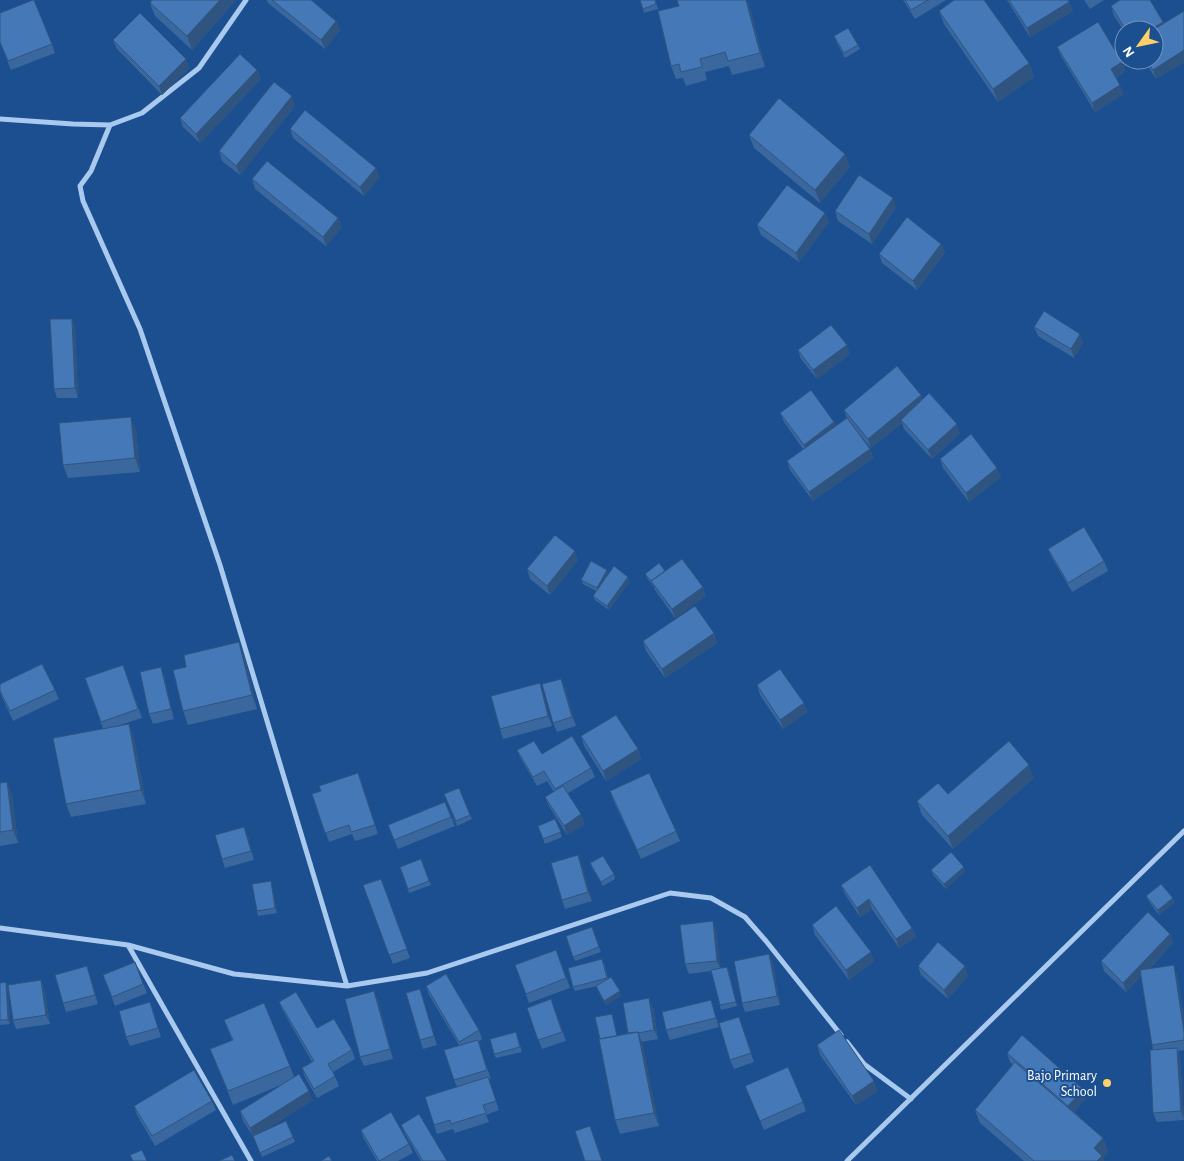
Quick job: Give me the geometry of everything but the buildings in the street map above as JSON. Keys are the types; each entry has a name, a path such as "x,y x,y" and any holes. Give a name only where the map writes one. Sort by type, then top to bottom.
{"street":[{"path":"0,119 110,125 142,113 199,68 246,0"},
{"path":"110,125 91,171 80,186 83,201 140,329 220,565 347,986"},
{"path":"847,1161 1184,831"},
{"path":"0,928 128,945 234,974 347,986 427,973 670,893 711,898 745,917 766,940 864,1064 911,1099"},
{"path":"128,945 251,1161"}],"place":[{"name":"Bajo Primary School","path":"1107,1083"}]}
